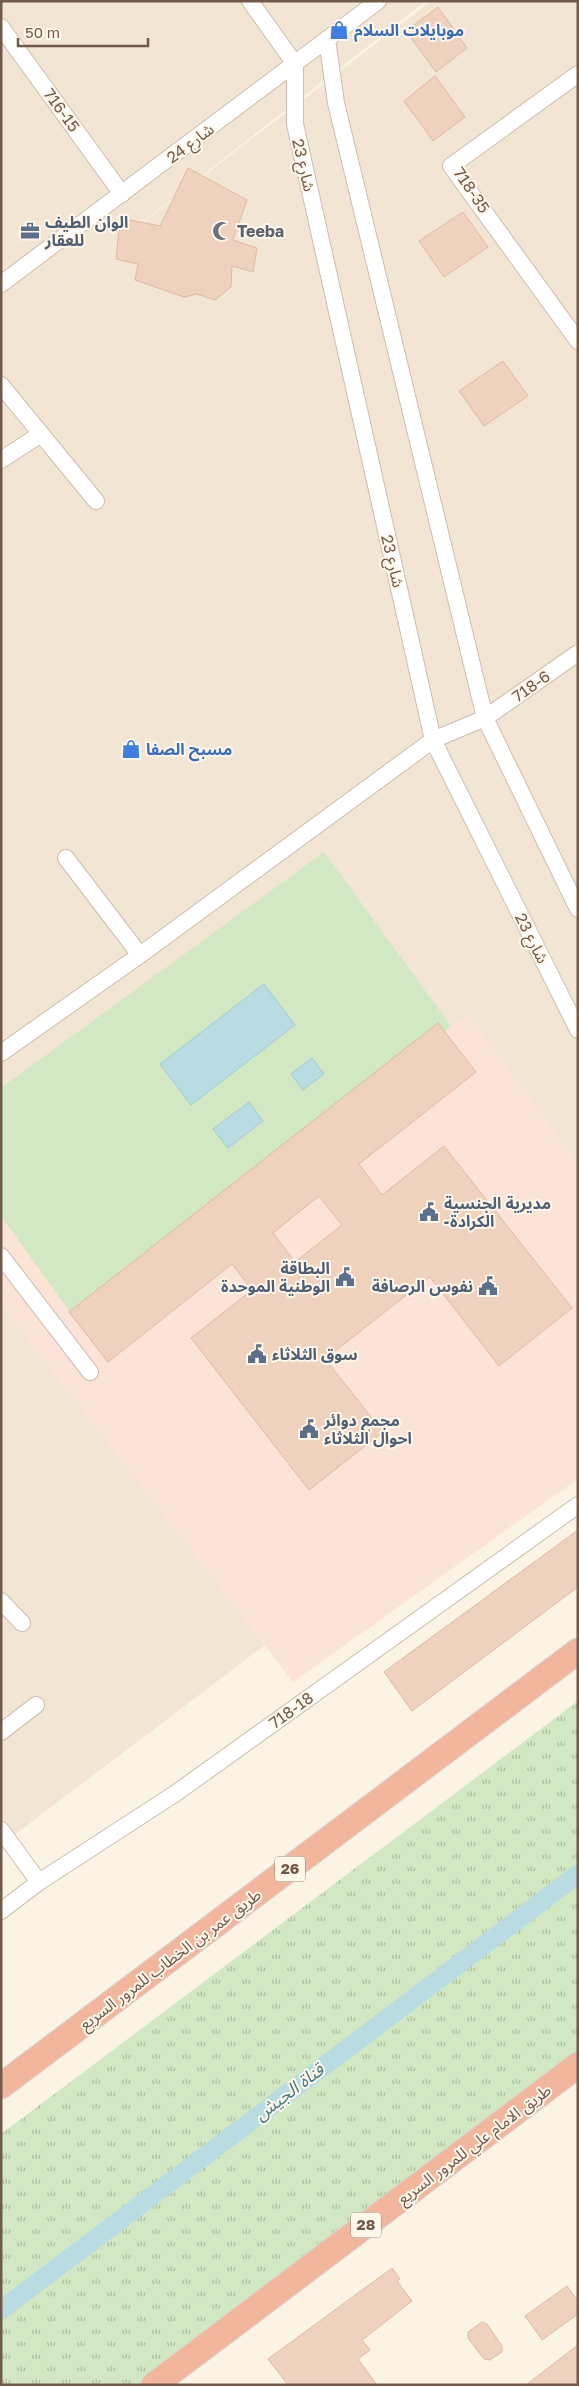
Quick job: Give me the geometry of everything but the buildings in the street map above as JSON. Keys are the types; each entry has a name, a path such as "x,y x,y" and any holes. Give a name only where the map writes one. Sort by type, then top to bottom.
{"highway":[{"name":"طريق عمر بن الخطاب للمرور السريع","path":"1,2086 578,1651"},
{"name":"طريق الامام علي للمرور السريع","path":"154,2385 578,2065"}],"street":[{"path":"250,1 295,64"},
{"name":"شارع 24","path":"1,284 378,1"},
{"name":"716-15","path":"1,27 122,194"},
{"path":"327,39 336,103 485,718 578,909"},
{"name":"شارع 23","path":"295,64 295,124 433,740 578,1030"},
{"name":"718-35","path":"578,74 451,166 578,341"},
{"path":"1,386 96,501"},
{"path":"1,460 42,434"},
{"name":"718-6","path":"1,1053 140,955 433,740 485,718 578,654"},
{"path":"66,858 140,955"},
{"path":"1,1256 90,1372"},
{"name":"718-18","path":"1,1911 39,1882 176,1793 578,1506"},
{"path":"1,1601 22,1623"},
{"path":"1,1732 36,1705"},
{"path":"1,1830 39,1882"}],"shaded area":[{"path":"1,1 426,1 41,301 431,1 578,1 578,1408 1,1845"},
{"path":"468,1014 578,1163 578,1479 293,1682 1,1305 1,1216 71,1312"}],"green space":[{"path":"324,852 451,1026 70,1312 1,1216 1,1088"},
{"path":"578,1701 578,2055 142,2385 1,2385 1,2134"}],"water":[{"path":"264,984 295,1025 191,1105 160,1064"},
{"path":"312,1058 324,1074 303,1090 291,1074"},
{"path":"249,1102 263,1121 228,1148 213,1129"}],"waterway":[{"name":"قناة الجيش","path":"1,2310 578,1874"}],"place":[{"name":"موبايلات السلام","path":"339,30"},
{"name":"الوان الطيف للعقار","path":"30,231"},
{"name":"Teeba","path":"222,231"},
{"name":"مسبح الصفا","path":"131,749"},
{"name":"مديرية الجنسية -الكرادة","path":"429,1212"},
{"name":"البطاقة الوطنية الموحدة","path":"345,1277"},
{"name":"نفوس الرصافة","path":"488,1286"},
{"name":"سوق الثلاثاء","path":"257,1354"},
{"name":"مجمع دوائر احوال الثلاثاء","path":"309,1429"}]}
